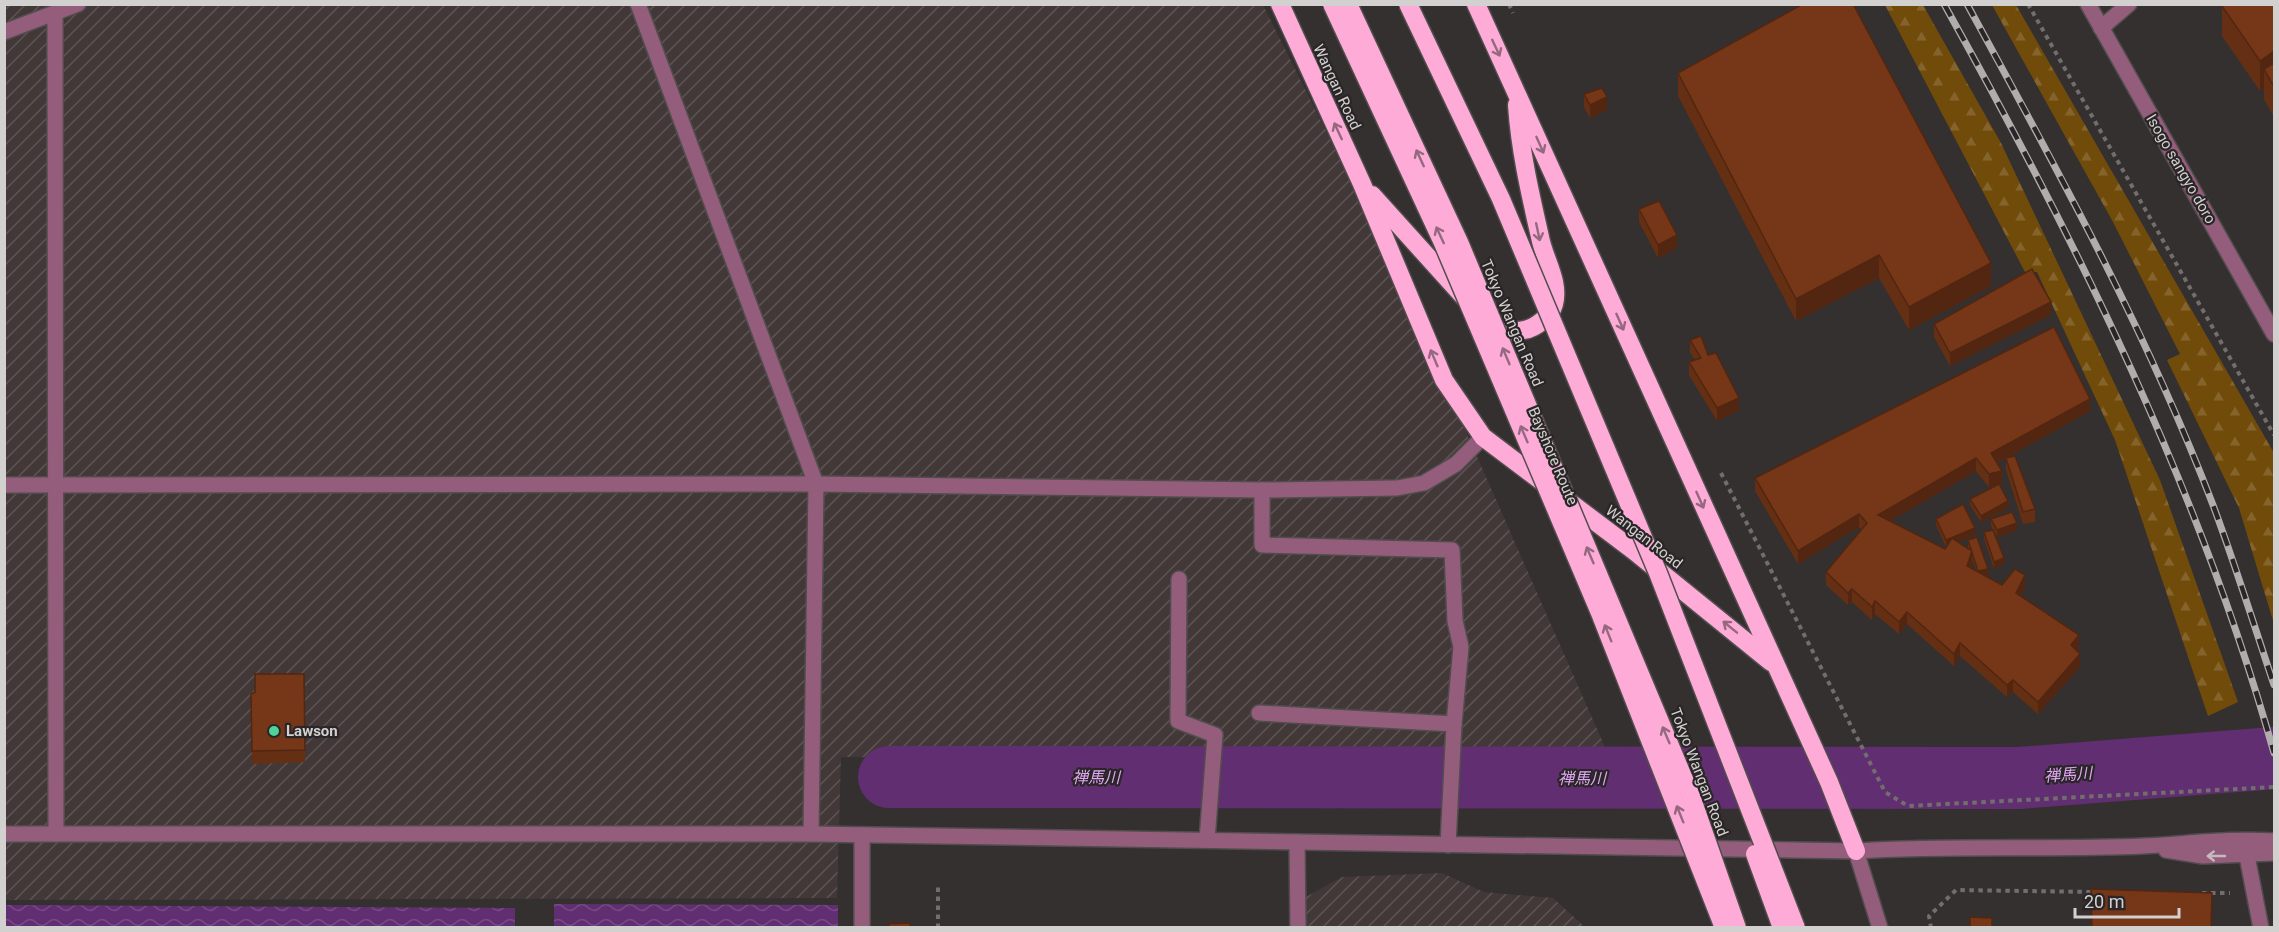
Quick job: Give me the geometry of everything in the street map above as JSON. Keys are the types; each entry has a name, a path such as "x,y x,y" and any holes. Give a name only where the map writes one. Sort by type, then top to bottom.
{"highway":[{"name":"Wangan Road","path":"1280,4 1362,184 1444,380 1483,437 1633,550 1774,665"},
{"name":"Bayshore Route","path":"1332,4 1457,275 1600,613 1724,927"},
{"name":"Tokyo Wangan Road","path":"1348,4 1459,242 1691,796 1737,927"},
{"name":"Tokyo Wangan Road","path":"1396,4 1535,300 1688,671 1782,927"},
{"path":"1408,4 1515,232 1658,573 1796,927"},
{"name":"Wangan Road","path":"1476,4 1829,782 1856,851"},
{"name":"Wangan Road","path":"1362,184 1497,331 1510,333 1535,328 1554,306 1556,287 1540,241 1522,151 1516,91"}],"street":[{"path":"4,32 78,4"},
{"path":"639,4 816,484 811,834"},
{"name":"Isogo sangyo doro","path":"2088,4 2274,334"},
{"path":"2101,28 2129,4"},
{"path":"55,13 56,834"},
{"path":"4,485 816,484 1262,490 1397,488 1424,483 1456,464 1483,437"},
{"path":"1262,490 1262,545 1452,550 1455,621 1461,647 1454,725 1448,843"},
{"path":"1179,579 1178,721 1215,735 1207,839"},
{"path":"1259,713 1454,725"},
{"path":"4,834 811,834 1856,851 1930,847 2142,846 2242,838 2274,841"},
{"path":"862,835 862,927"},
{"path":"1297,842 1298,927"},
{"path":"2142,846 2203,856 2247,856 2274,853"},
{"path":"1856,851 1880,927"},
{"path":"2247,856 2261,927"}],"path":[{"path":"1509,4 1514,15"},
{"path":"2028,4 2274,435"},
{"path":"1719,468 1885,792 1908,806 2274,787"},
{"path":"938,887 938,927"},
{"path":"1930,927 1929,916 1956,890 2099,892"},
{"path":"2194,893 2254,894"}],"shaded area":[{"path":"4,5 1263,5 1390,259 1612,763 841,757 837,898 5,900"},
{"path":"1442,873 1484,892 1553,898 1585,927 1304,928 1304,898 1342,877"}],"green space":[{"path":"1885,5 1923,5 2001,143 2160,480 2238,702 2208,716 2115,440 2037,272 2025,272"},
{"path":"1992,5 2016,5 2274,453 2274,624 2239,508 2167,360 2180,354 2113,222"}],"water":[{"path":"554,904 838,905 838,927 554,927"},
{"path":"5,905 515,908 515,926 5,928"}],"building":[{"path":"1803,4 1853,4 1991,263 1909,307 1879,255 1796,299 1678,73"},
{"path":"2224,4 2274,4 2274,51 2260,61 2222,6"},
{"path":"2274,63 2274,87 2264,69"},
{"path":"1602,88 1607,97 1590,105 1584,94"},
{"path":"1659,201 1677,235 1658,245 1639,209"},
{"path":"2032,269 2051,302 1950,353 1934,324"},
{"path":"2054,327 2090,399 1991,453 2002,471 1989,474 1976,458 1878,515 1945,549 1952,538 1972,551 1967,566 2002,585 2015,569 2025,575 2016,593 2079,635 2071,645 2080,654 2038,702 2013,680 2007,685 1960,643 1954,654 1907,612 1899,622 1875,601 1872,607 1852,589 1848,593 1826,572 1867,523 1859,514 1798,551 1755,478"},
{"path":"1701,336 1708,355 1716,353 1739,398 1717,408 1689,362 1701,358 1690,340"},
{"path":"2015,456 2035,509 2023,512 2006,458"},
{"path":"1999,484 2008,501 1981,516 1970,499"},
{"path":"1963,504 1975,528 1946,540 1936,519"},
{"path":"2012,512 2017,523 1997,530 1991,519"},
{"path":"1993,530 2004,558 1994,562 1984,532"},
{"path":"1977,537 1988,569 1978,571 1968,540"},
{"path":"255,674 304,674 305,750 252,751 251,694 255,692"},
{"path":"2091,889 2212,893 2211,927 2092,927"},
{"path":"1970,917 1992,918 1992,927 1970,927"},
{"path":"910,923 910,927 889,927 889,924"}],"waterway":[{"name":"禅馬川","path":"889,777 2019,778 2274,758"}],"railway":[{"path":"1944,4 2041,185 2131,369 2210,558 2244,655 2274,753"},
{"path":"1967,4 2099,251 2159,377 2213,505 2274,685"}],"place":[{"name":"Lawson","path":"274,731"}]}
